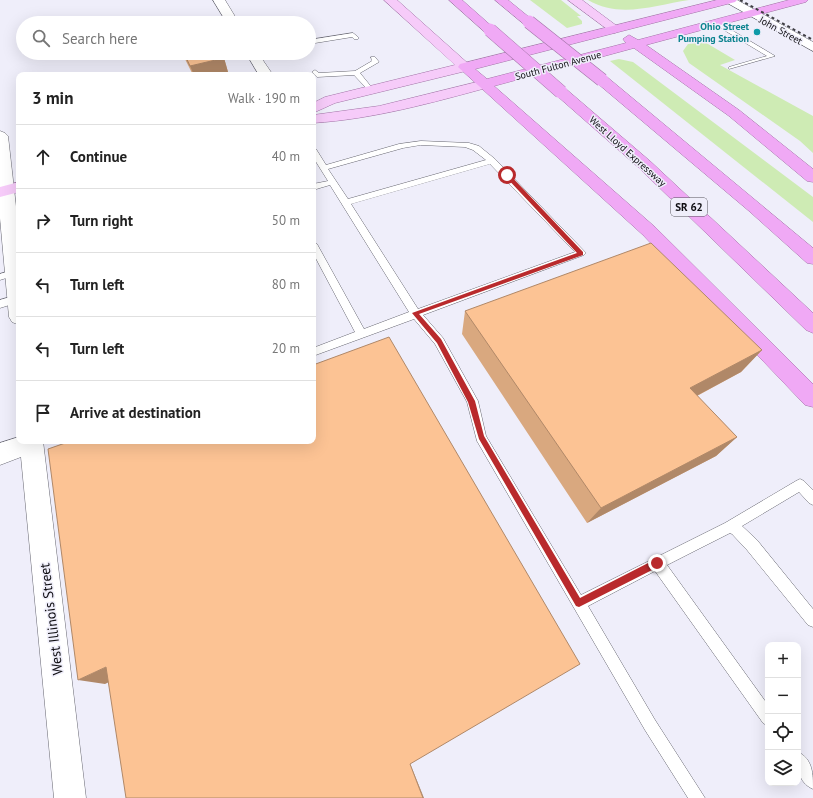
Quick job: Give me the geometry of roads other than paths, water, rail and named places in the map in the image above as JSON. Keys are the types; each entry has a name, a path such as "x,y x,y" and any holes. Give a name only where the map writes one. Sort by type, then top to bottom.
{"highway":[{"name":"West Lloyd Expressway","path":"456,0 649,169 813,325"},
{"path":"501,0 602,80 755,207 813,258"},
{"name":"South Fulton Avenue","path":"465,67 729,0"},
{"name":"South Fulton Avenue","path":"485,84 802,0"},
{"path":"615,29 734,113 813,177"},
{"path":"465,67 650,231 813,398"}],"main road":[{"path":"390,0 465,67"},
{"path":"574,0 615,29"},
{"name":"South Fulton Avenue","path":"316,107 330,100 465,67"},
{"name":"South Fulton Avenue","path":"316,119 342,118 405,105 485,84"}],"street":[{"path":"219,0 229,16"},
{"name":"John Street","path":"729,0 813,47"},
{"path":"749,0 767,10"},
{"path":"256,60 264,72"},
{"path":"0,136 8,190 11,273 16,298"},
{"path":"0,454 29,444"},
{"name":"West Illinois Street","path":"35,444 70,798"}],"lane":[{"path":"716,23 772,56 731,68"},
{"path":"316,40 353,35 356,38"},
{"path":"316,41 337,40 339,42"},
{"path":"316,74 317,75 356,72 376,62 373,58"},
{"path":"356,72 357,64"},
{"path":"332,67 333,69 356,72 371,90"},
{"path":"316,351 415,313 581,253 492,161 476,148 466,145 421,143 402,146 323,168"},
{"path":"316,156 415,313 439,341 472,401 481,437 650,725 697,798"},
{"path":"345,203 492,161"},
{"path":"316,186 332,182"},
{"path":"316,250 361,334"},
{"path":"0,304 16,308"},
{"path":"579,603 729,527 800,485 813,499"},
{"path":"729,527 736,529 752,545 813,620"},
{"path":"657,563 765,714"},
{"path":"801,764 813,781"}],"railway":[{"path":"740,0 813,40"}],"place":[{"name":"Ohio Street Pumping Station","path":"757,32"}]}
